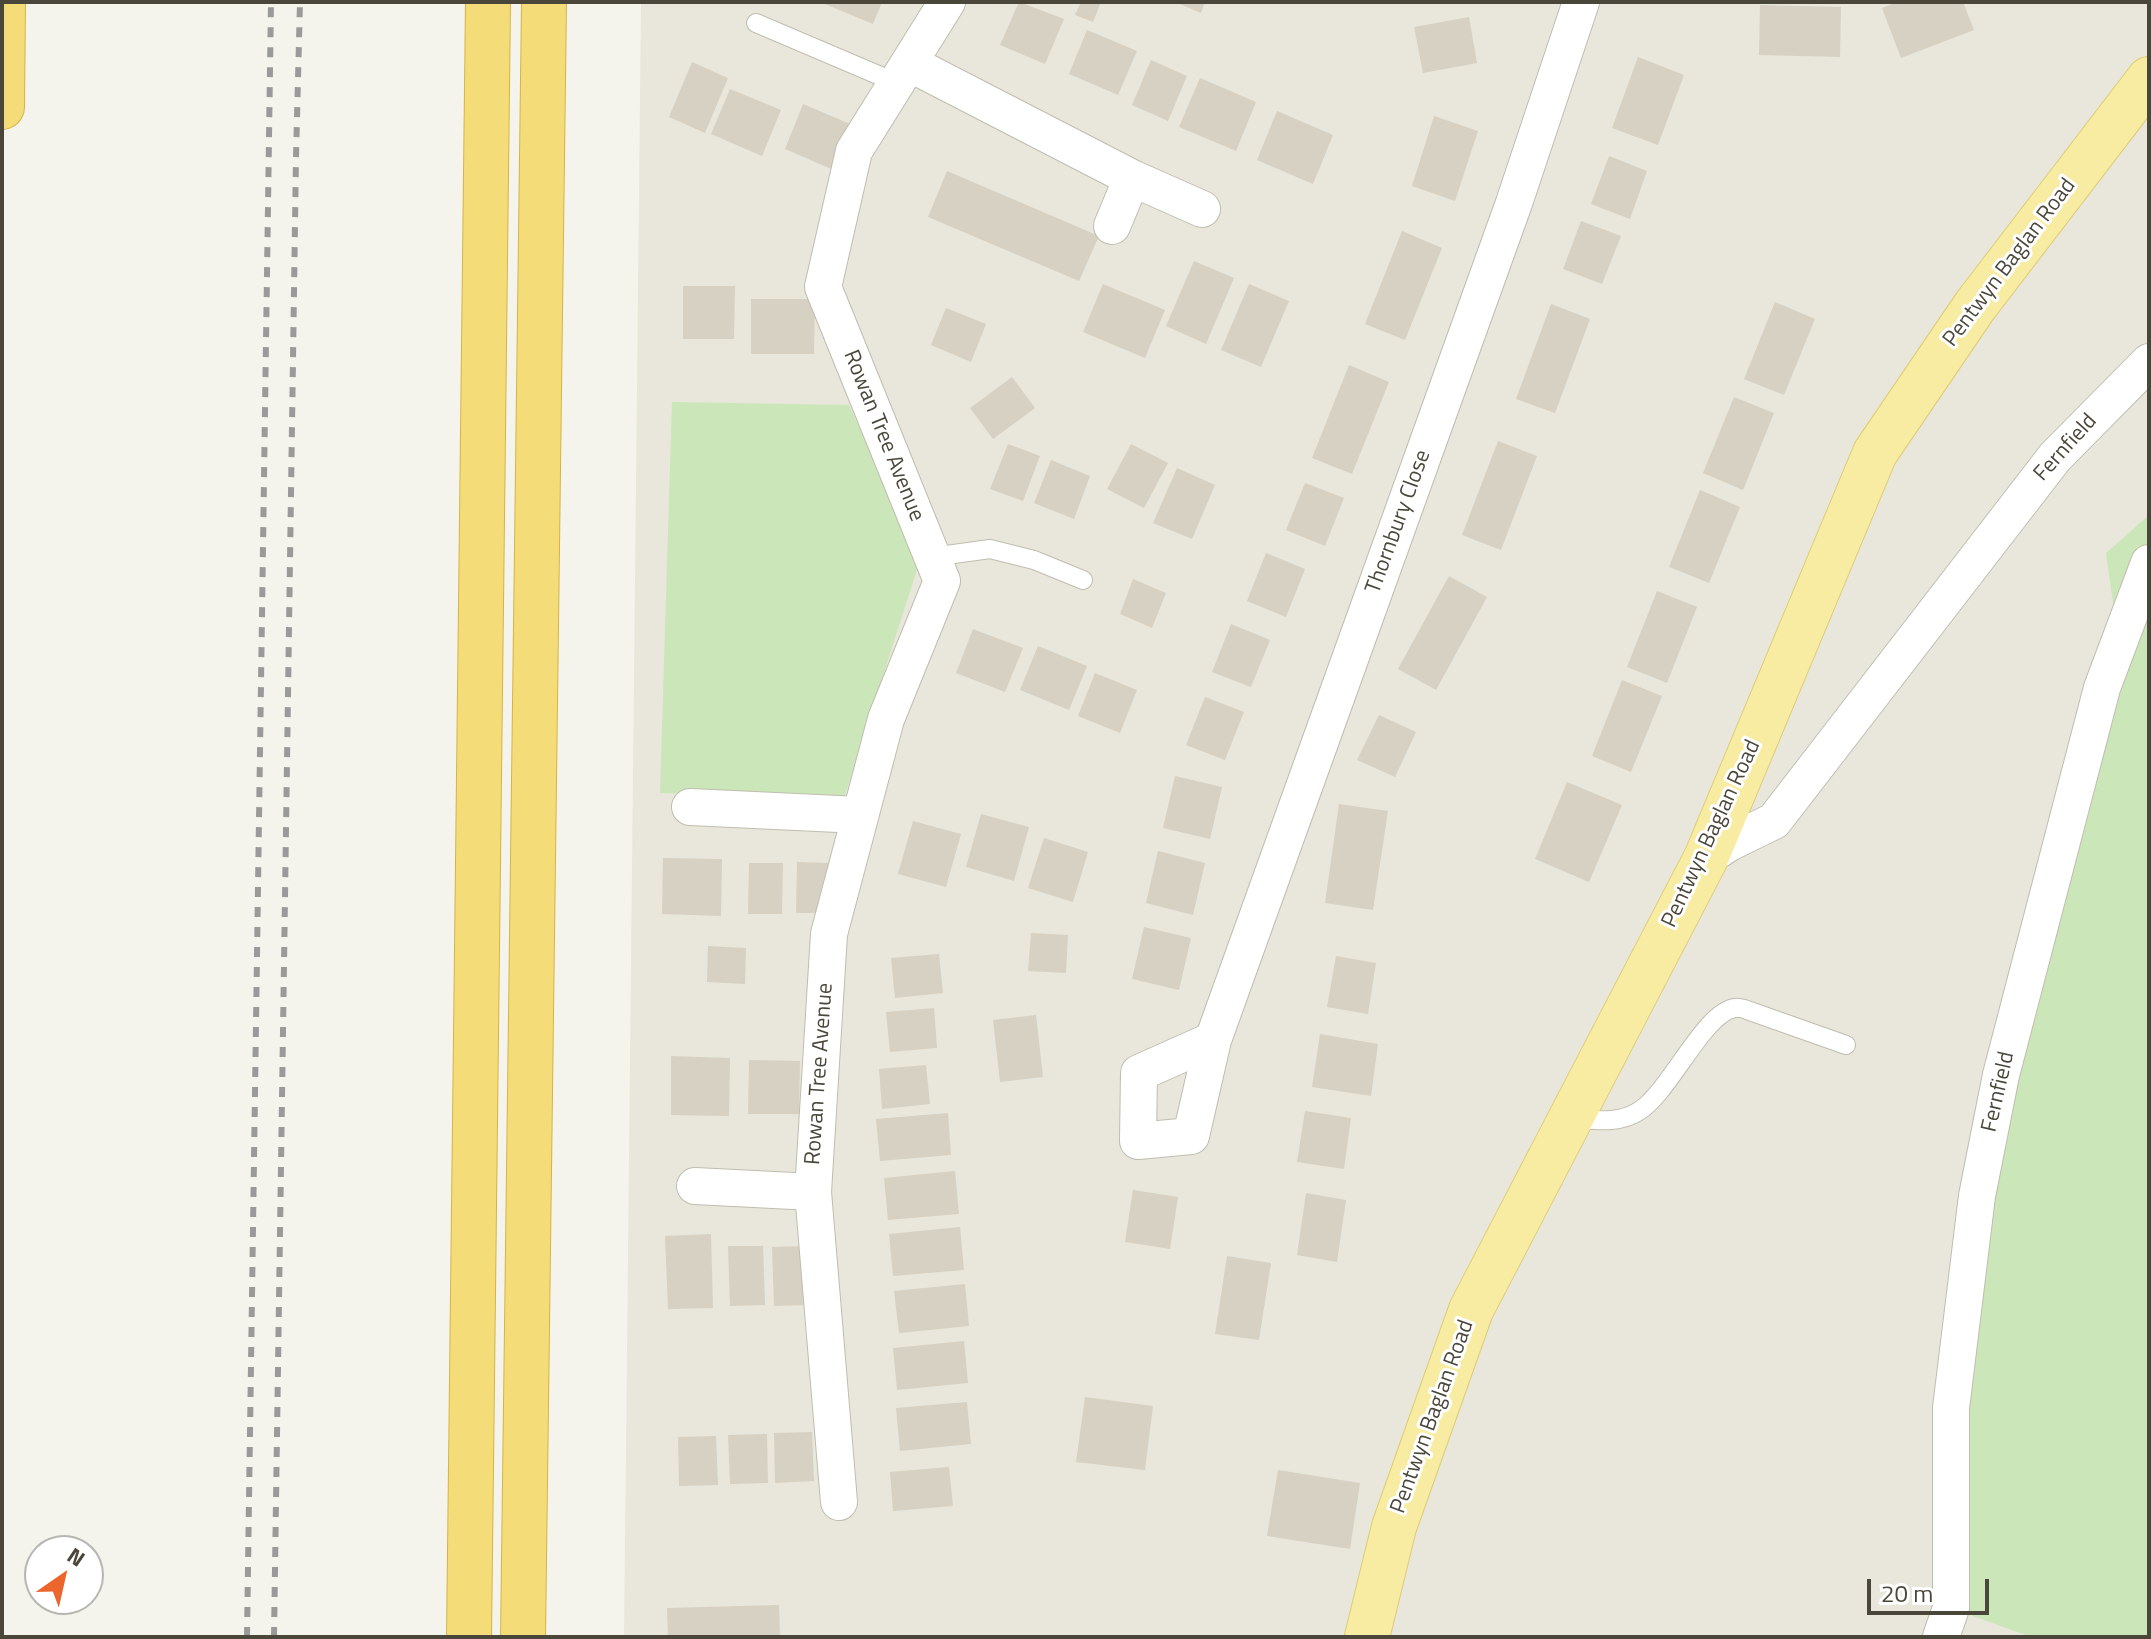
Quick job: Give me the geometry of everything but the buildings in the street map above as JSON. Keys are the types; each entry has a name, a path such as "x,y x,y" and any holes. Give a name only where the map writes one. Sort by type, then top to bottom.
{"highway":[{"path":"2,107 3,2"},
{"path":"469,1637 488,2"},
{"path":"523,1637 544,2"}],"main road":[{"name":"Pentwyn Baglan Road","path":"1367,1637 1394,1527 1471,1310 1706,858 1875,453 1975,306 2149,79"}],"street":[{"name":"Rowan Tree Avenue","path":"839,1502 813,1192 829,934 886,719 942,581 823,287 854,151 947,2"},
{"name":"Thornbury Close","path":"1213,1040 1514,203 1581,2"},
{"path":"903,73 1202,209"},
{"path":"1112,226 1132,178"},
{"name":"Fernfield","path":"1706,858 1774,821 2055,457 2149,362"},
{"name":"Fernfield","path":"1941,1637 1951,1608 1951,1408 1977,1196 2001,1075 2102,688 2149,563"},
{"path":"690,807 860,815"},
{"name":"Rowan Tree Avenue","path":"695,1186 813,1192"}],"lane":[{"path":"756,23 903,73"},
{"path":"932,557 990,549 1034,560 1083,580"},
{"path":"1570,1119 1621,1119 1640,1111 1659,1092 1710,1025 1722,1013 1735,1007 1846,1045"}],"shaded area":[{"path":"641,2 2149,2 2149,563 2065,1637 624,1637"}],"green space":[{"path":"672,402 849,405 920,560 844,798 660,793"},
{"path":"2149,515 2149,1637 2031,1637 1951,1608 1951,1408 2001,1075 2121,659 2106,553"}],"railway":[{"path":"247,1637 271,2"},
{"path":"274,1637 300,2"}]}
